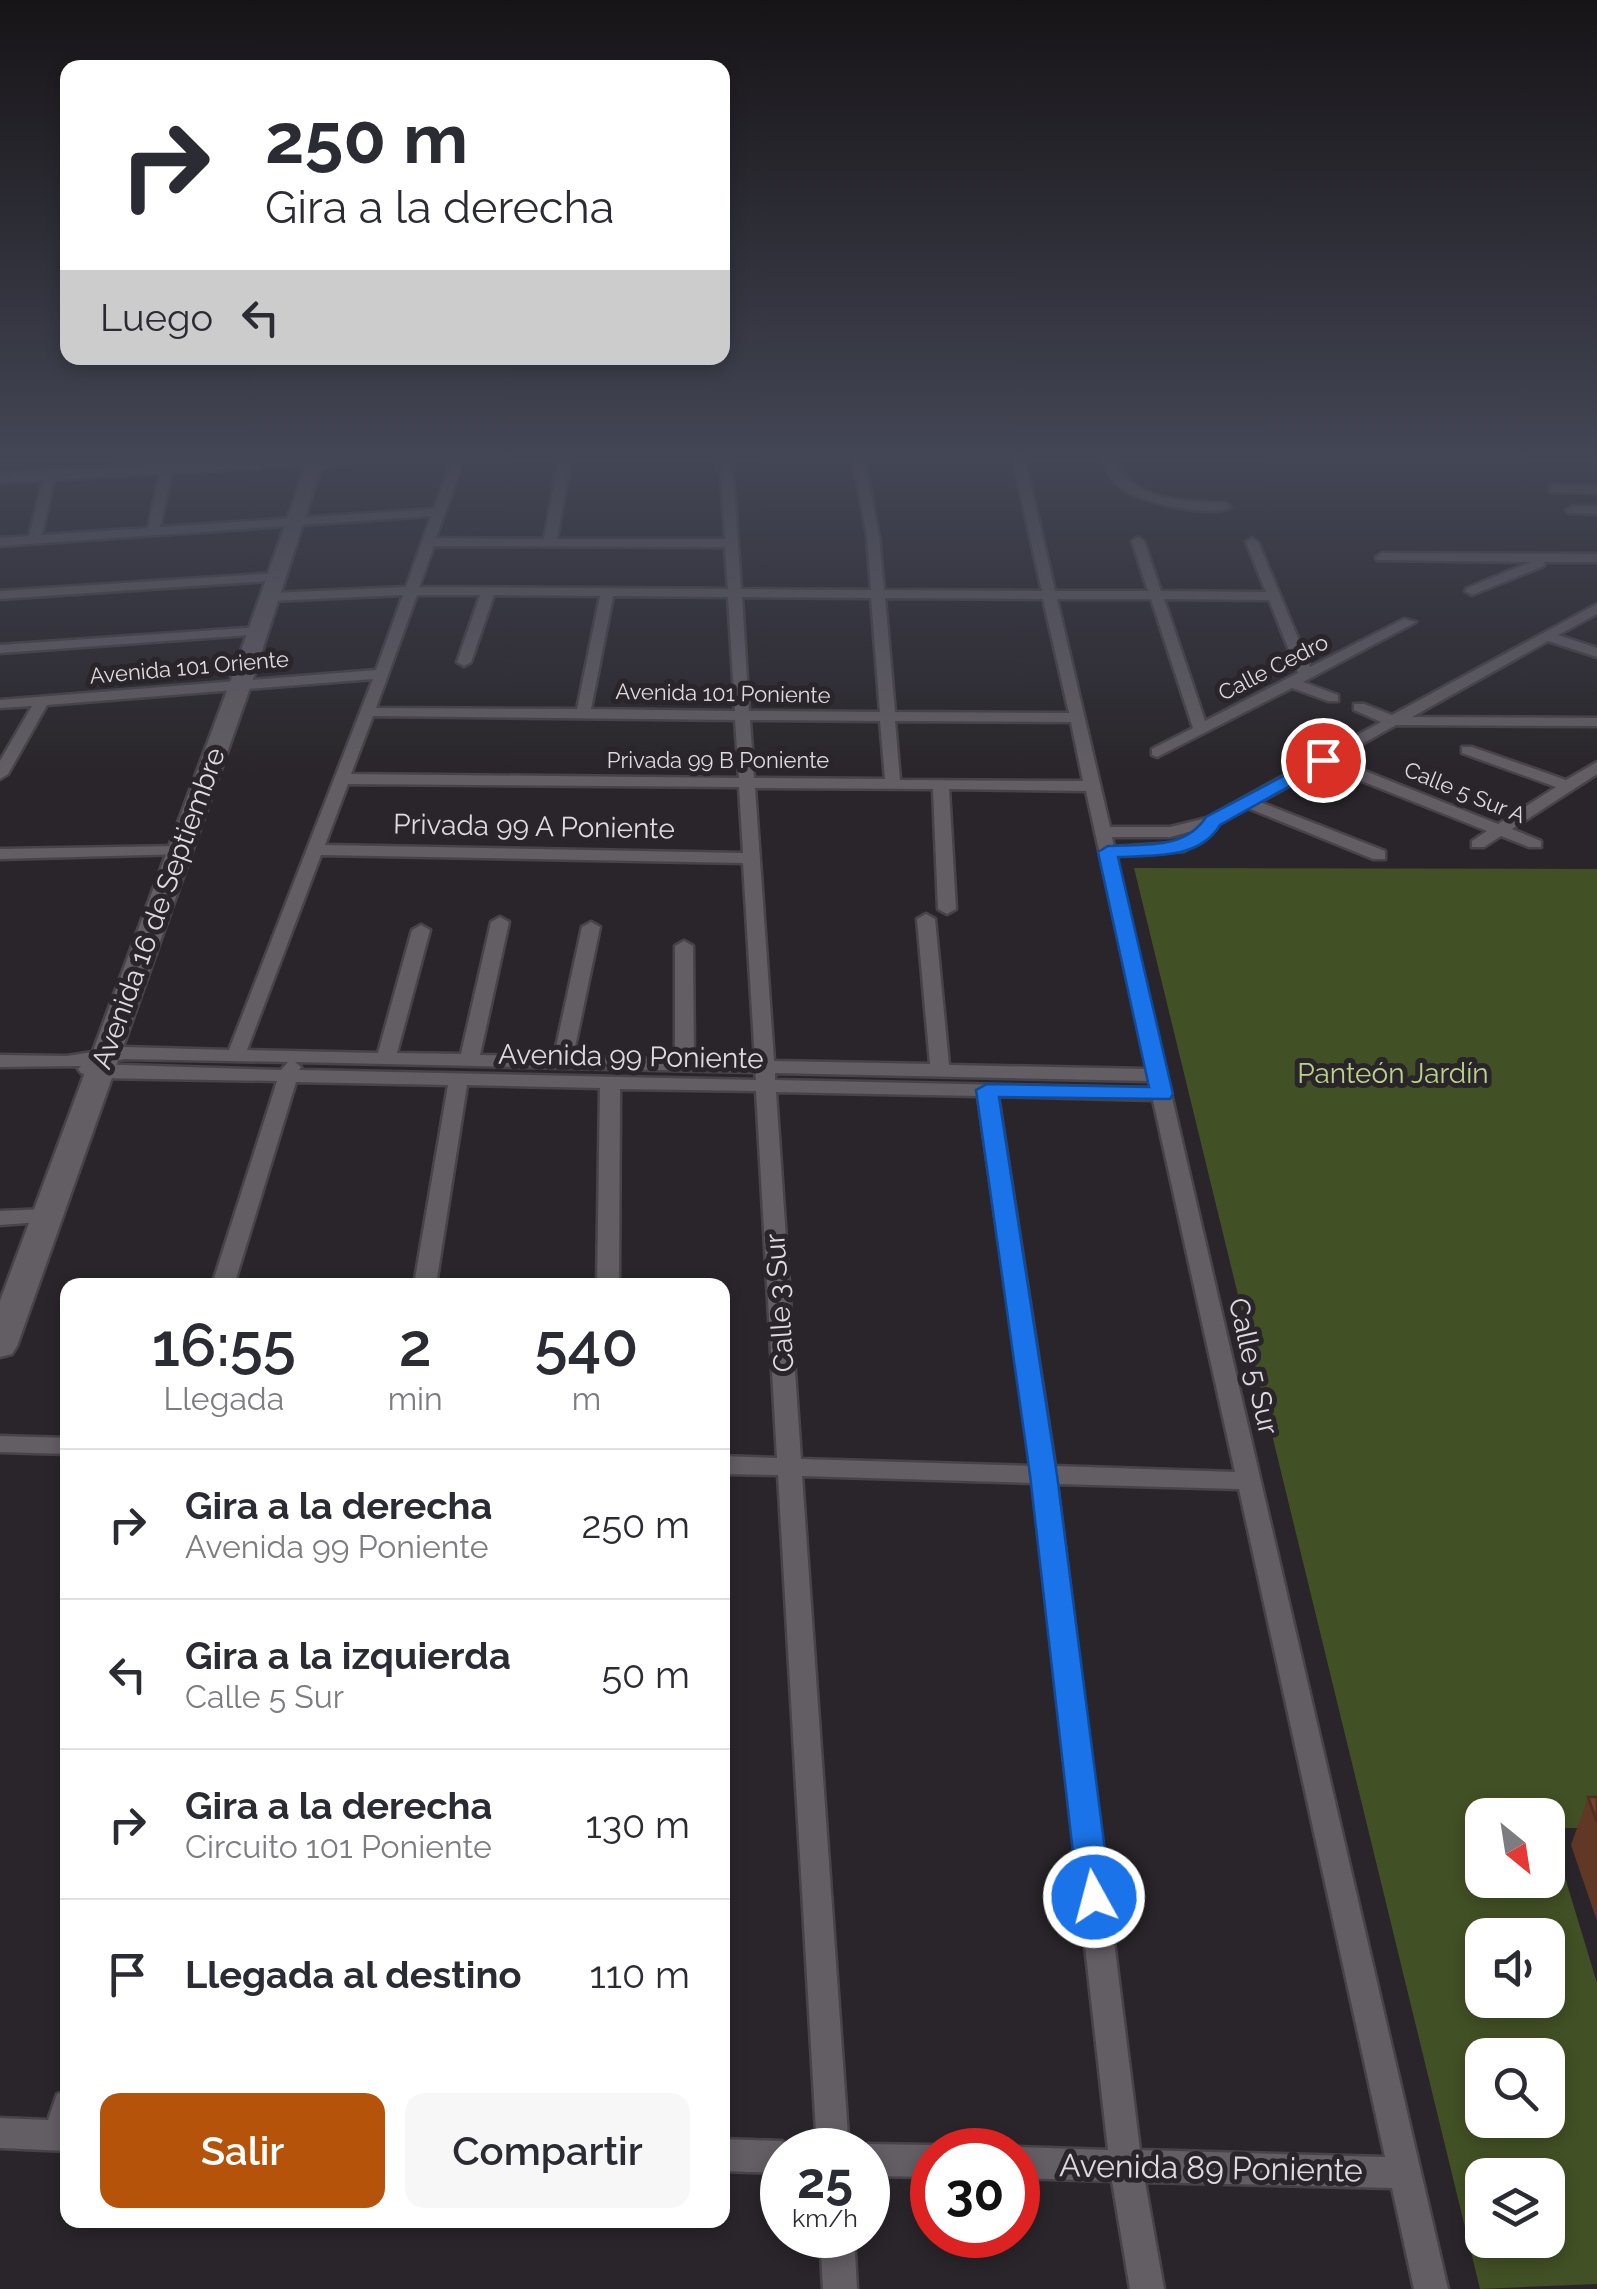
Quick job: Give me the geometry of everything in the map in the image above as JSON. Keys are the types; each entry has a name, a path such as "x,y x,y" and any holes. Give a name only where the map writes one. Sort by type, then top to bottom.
{"main road":[{"name":"Avenida 16 de Septiembre","path":"0,1346 282,563"}],"street":[{"path":"236,1055 423,563"},
{"name":"Calle 3 Sur","path":"733,563 832,2128"},
{"path":"875,563 893,784"},
{"name":"Calle 5 Sur","path":"1036,563 1042,598 1078,718 1431,2289"},
{"path":"1146,563 1201,730"},
{"path":"1260,563 1306,675"},
{"path":"1472,591 1540,563"},
{"path":"0,595 275,587 1274,599"},
{"path":"464,662 488,592"},
{"path":"584,714 607,593"},
{"path":"1105,842 1178,848 1206,832 1213,821 1597,608"},
{"name":"Calle Cedro","path":"1157,752 1409,622"},
{"path":"0,649 258,631"},
{"path":"1546,636 1597,653"},
{"name":"Avenida 101 Oriente","path":"0,704 382,674"},
{"path":"1291,683 1333,698"},
{"path":"0,774 42,701"},
{"path":"1359,708 1393,721 1597,722"},
{"name":"Avenida 101 Poniente","path":"368,712 1078,718"},
{"path":"1468,750 1568,786"},
{"name":"Calle 5 Sur A","path":"1323,760 1534,844"},
{"path":"1478,844 1597,767"},
{"name":"Privada 99 B Poniente","path":"342,779 1093,786"},
{"path":"940,785 946,910"},
{"path":"1248,802 1379,855"},
{"name":"Privada 99 A Poniente","path":"315,850 751,858"},
{"path":"0,854 178,851"},
{"path":"926,919 940,1070"},
{"path":"470,1060 500,922"},
{"path":"562,1062 591,926"},
{"path":"386,1058 421,930"},
{"path":"684,946 684,1065"},
{"name":"Avenida 99 Poniente","path":"101,1064 125,1053 236,1055 291,1066 386,1058 684,1065 765,1076 987,1090 1160,1085"},
{"path":"0,1061 101,1064"},
{"name":"Avenida 99 Poniente","path":"101,1064 291,1066 458,1080 610,1083 940,1070 1160,1085"},
{"path":"226,1278 291,1066"},
{"path":"426,1278 458,1080"},
{"path":"608,1278 610,1083"},
{"path":"987,1090 1044,1475 1126,2165 1147,2289"},
{"path":"0,1218 47,1216"},
{"path":"0,1444 60,1446"},
{"path":"730,1465 1249,1481"},
{"path":"0,2133 60,2127"},
{"path":"730,2155 760,2156"},
{"name":"Avenida 89 Poniente","path":"1040,2163 1405,2173"},
{"path":"838,2258 840,2289"}],"green space":[{"name":"Panteón Jardín","path":"1134,868 1597,869 1597,1828 1565,1828 1565,1798 1465,1798 1465,1898 1565,1898 1565,1877 1597,1983 1597,2284 1480,2289 1472,2258 1565,2258 1565,2158 1465,2158 1465,2227"}],"building":[{"path":"1588,1797 1597,1797 1597,1822"}],"route":[{"path":"1094,1897 1044,1475 987,1090 1162,1094 1108,852 1162,852 1178,848 1206,832 1213,821 1323,760"}]}
